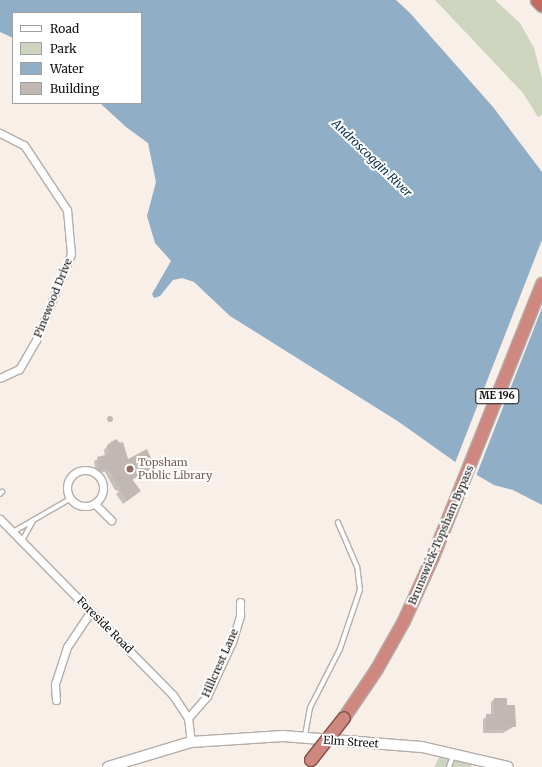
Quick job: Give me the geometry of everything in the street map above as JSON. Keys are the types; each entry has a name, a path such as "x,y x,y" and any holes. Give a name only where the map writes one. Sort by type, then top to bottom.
{"highway":[{"path":"537,0 542,5"},
{"name":"Brunswick-Topsham Bypass","path":"308,763 344,718 377,669 404,621 452,508 542,284"}],"main road":[{"name":"Elm Street","path":"108,767 191,742 253,736 305,738 422,747 454,753 508,767"}],"street":[{"name":"Pinewood Drive","path":"0,133 24,145 68,210 71,254 36,340 19,369 0,378"},
{"path":"80,471 91,471 103,483 102,495 95,504 79,505 70,499 67,488 71,478 80,471"},
{"path":"95,504 111,520"},
{"name":"Foreside Road","path":"0,519 173,695 188,718 191,742"},
{"name":"Hillcrest Lane","path":"188,718 210,689 232,642 240,615 240,602"},
{"path":"56,700 55,684 67,647 91,611"}],"lane":[{"path":"13,532 70,499"},
{"path":"22,541 33,520"},
{"path":"305,738 310,708 340,648 360,590 357,567 338,523"},
{"path":"449,767 454,753"}],"green space":[{"path":"435,0 495,0 520,23 534,48 542,78 542,115 538,117 523,93"},
{"path":"440,756 473,763 471,767 434,767"}],"water":[{"name":"Androscoggin River","path":"0,0 396,0 410,13 493,107 542,172 542,505 513,490 494,485 458,464 399,422 230,316 194,282 182,278 173,280 160,296 154,298 152,294 171,261 155,243 147,216 156,182 148,143 126,127 101,104 142,104 142,12 12,12 12,38 0,32"}],"pier":[{"path":"542,240 542,308 476,476 455,463"}],"building":[{"path":"110,416 113,419 110,422 107,419"},
{"name":"Topsham Public Library","path":"116,439 120,443 123,442 128,459 147,449 155,467 132,479 141,491 127,501 119,490 122,488 118,486 108,469 99,470 97,457 109,454 107,445"},
{"path":"494,698 507,698 507,705 515,705 516,727 508,727 508,730 486,730 486,714 494,714"}],"place":[{"name":"Topsham Public Library","path":"130,469"}]}
